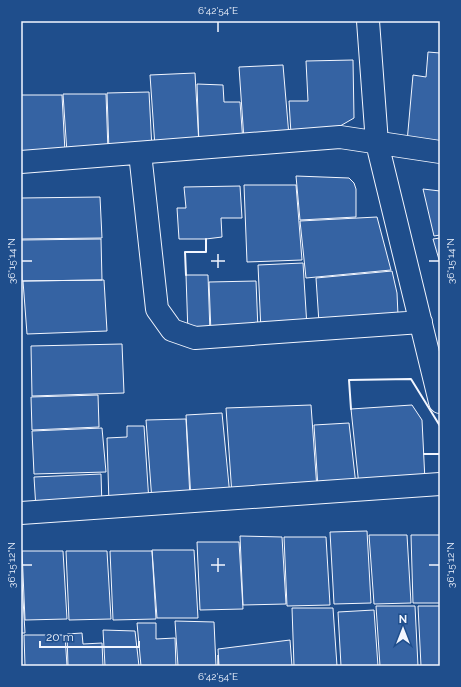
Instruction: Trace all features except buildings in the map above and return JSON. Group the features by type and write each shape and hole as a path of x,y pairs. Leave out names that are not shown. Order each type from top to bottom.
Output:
{"street":[{"path":"368,21 377,144 440,402"},
{"path":"21,162 340,138 440,152"},
{"path":"140,153 157,309 172,330 195,338 421,322"},
{"path":"21,513 440,484"}],"wall":[{"path":"186,275 185,252 206,252 206,239"},
{"path":"351,409 349,380 411,379 440,426 440,434"},
{"path":"424,454 440,454"}]}
